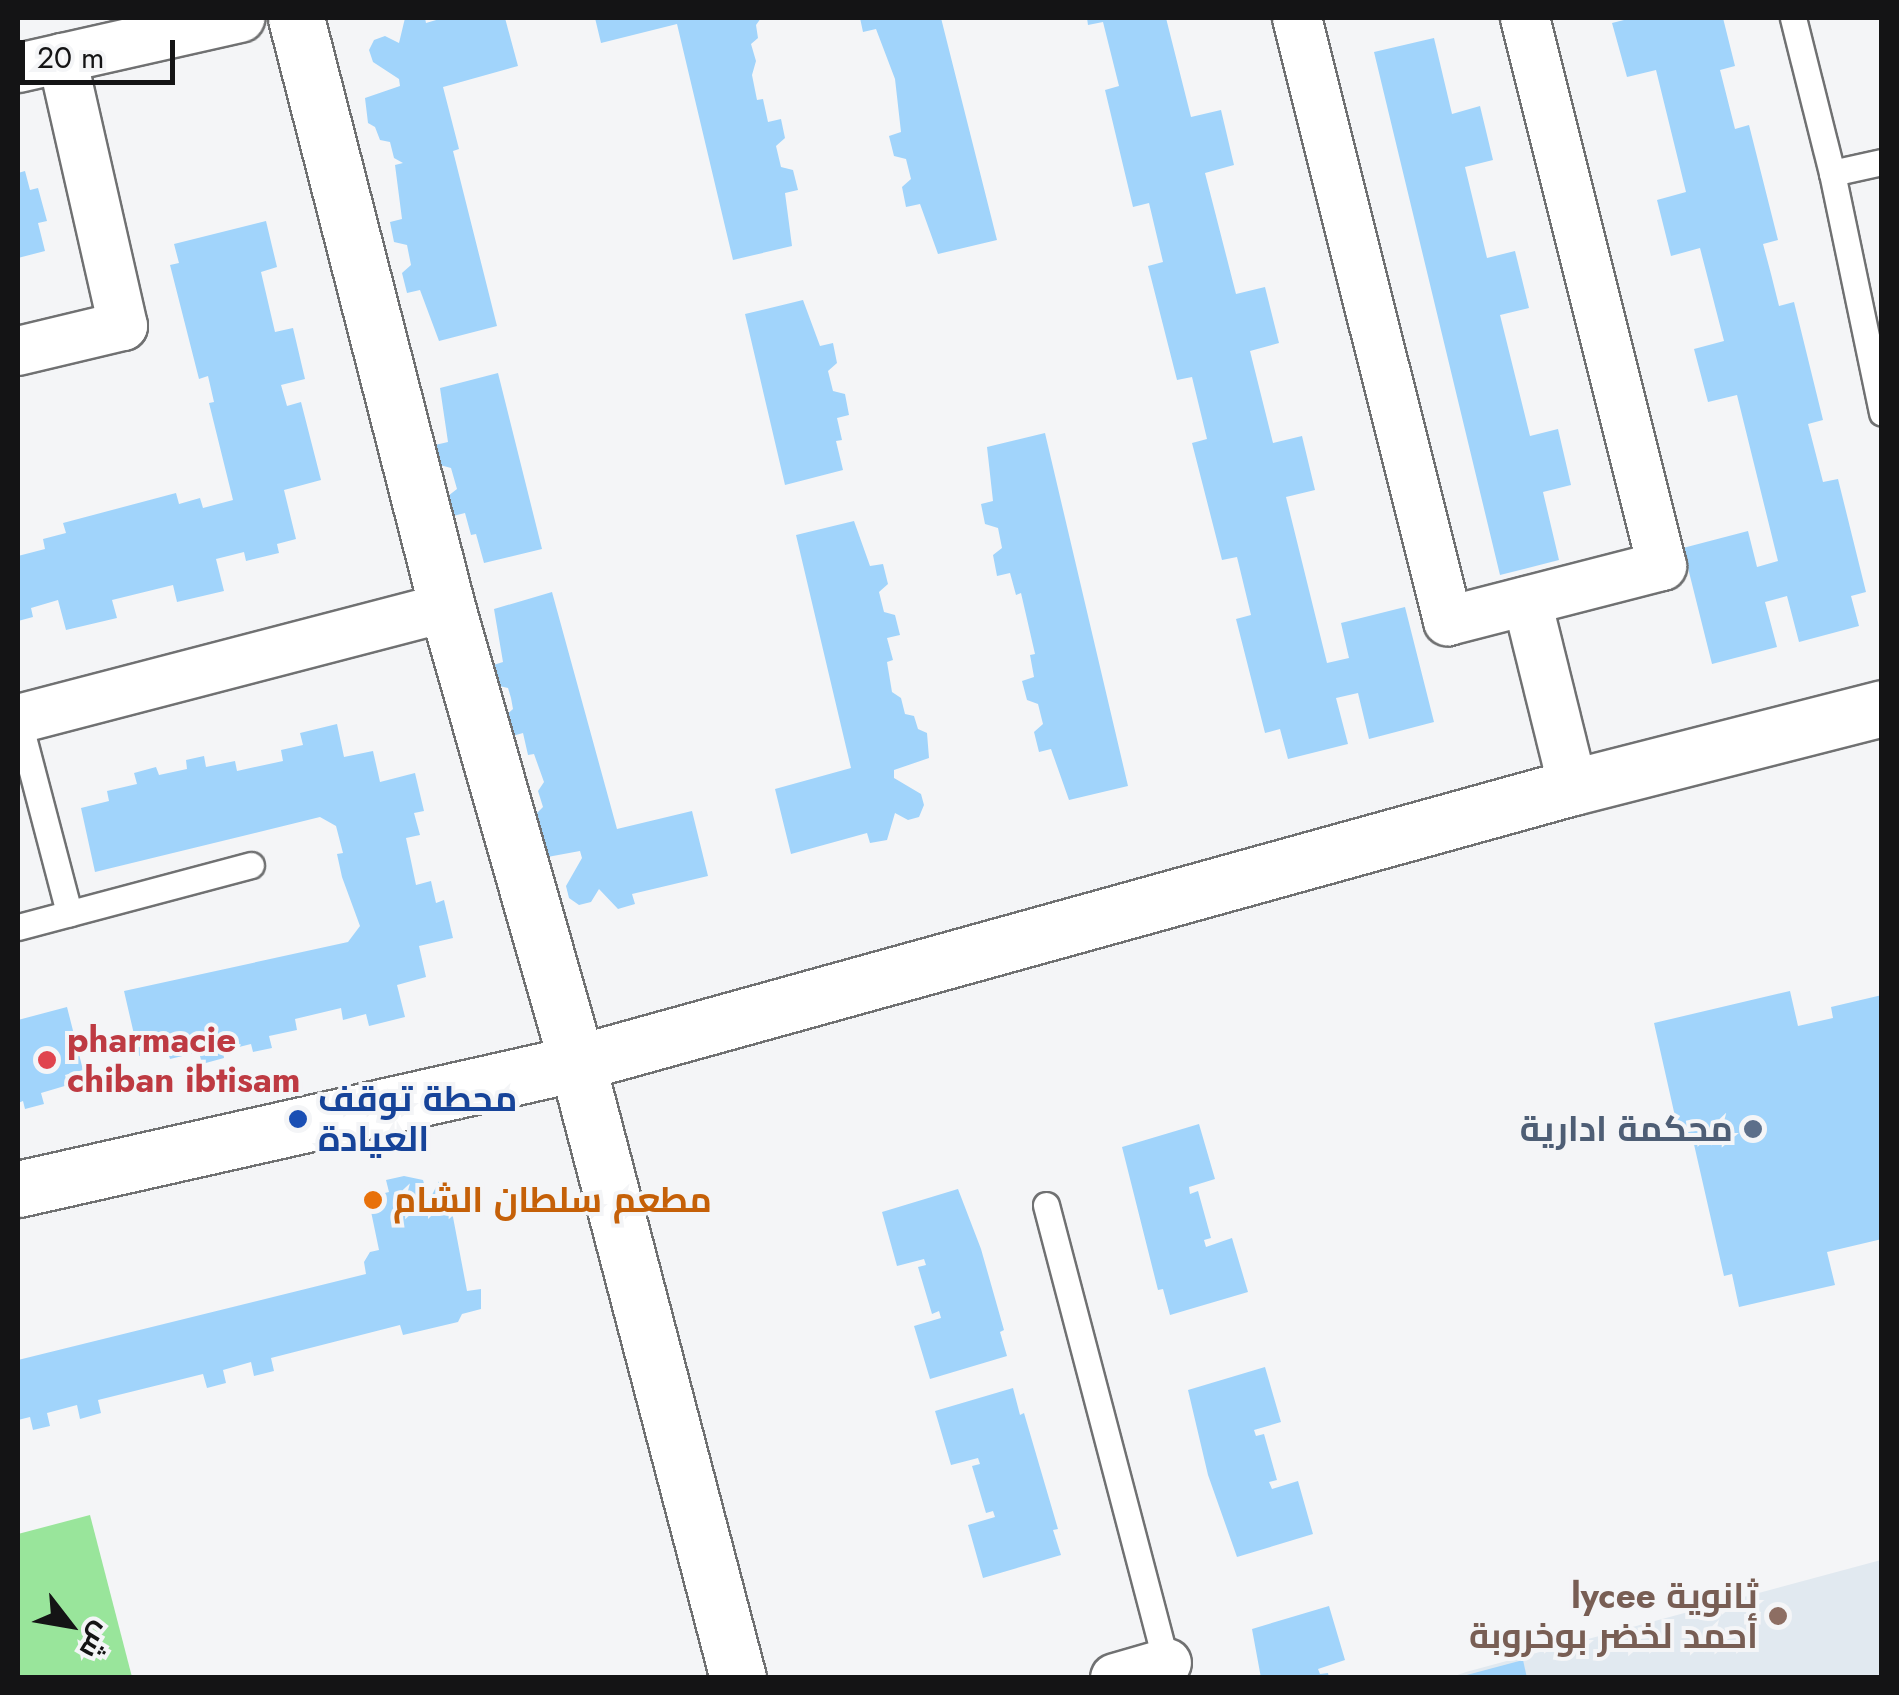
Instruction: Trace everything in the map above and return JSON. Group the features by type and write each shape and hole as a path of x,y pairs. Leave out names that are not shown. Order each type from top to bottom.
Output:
{"street":[{"path":"18,351 123,326 40,63 240,18"},
{"path":"296,18 446,607 577,1063 726,1675"},
{"path":"1297,18 1448,621 1662,566 1525,18"},
{"path":"1527,601 1573,787"},
{"path":"18,718 446,607"},
{"path":"18,1189 577,1063 1573,787 1882,708"},
{"path":"1115,1678 1169,1670"}],"lane":[{"path":"1793,18 1832,173 1882,413"},
{"path":"1832,173 1882,162"},
{"path":"18,718 69,913"},
{"path":"18,926 252,865"},
{"path":"1046,1206 1169,1670"}],"shaded area":[{"name":"lycee ثانوية أحمد لخضر بوخروبة","path":"1881,1560 1881,1677 1449,1678 1466,1672"}],"green space":[{"path":"90,1515 132,1677 18,1677 18,1534"}],"building":[{"path":"405,18 425,18 426,23 443,18 505,18 518,66 443,87 459,149 453,151 497,326 439,341 420,290 407,293 402,273 411,265 407,245 394,242 390,222 402,219 395,165 403,163 394,158 390,142 380,140 375,127 368,123 365,98 400,86 399,79 373,62 369,50 374,40 385,36 399,43"},
{"path":"595,18 761,18 756,25 758,38 751,44 756,61 752,75 757,100 763,99 768,122 781,119 785,138 776,146 781,167 793,170 798,190 785,193 792,246 733,260 677,24 601,43"},
{"path":"860,18 941,18 997,240 938,254 920,204 906,207 902,187 911,179 906,159 894,156 889,136 901,132 895,79 876,29 863,32"},
{"path":"1087,18 1166,18 1191,117 1221,110 1234,165 1205,173 1236,294 1265,287 1279,343 1250,351 1273,443 1302,436 1315,490 1286,497 1327,663 1349,658 1341,623 1405,607 1434,722 1369,739 1358,693 1336,698 1348,744 1288,759 1280,729 1265,733 1236,619 1251,615 1237,557 1222,560 1192,443 1207,439 1192,377 1177,380 1148,266 1163,262 1149,203 1133,207 1105,90 1119,86 1103,22 1088,25"},
{"path":"1632,18 1723,18 1735,66 1720,70 1735,129 1749,125 1778,240 1763,244 1779,306 1794,302 1823,420 1808,424 1823,482 1838,479 1866,592 1851,596 1859,626 1799,642 1787,596 1765,602 1777,647 1712,664 1683,548 1748,531 1757,567 1778,561 1737,395 1708,402 1694,349 1724,341 1700,248 1671,256 1657,200 1686,192 1656,70 1627,77 1612,23"},
{"path":"1434,38 1452,114 1480,106 1493,160 1465,167 1487,258 1515,251 1529,308 1500,315 1530,436 1558,429 1571,485 1543,492 1559,560 1500,575 1374,52"},
{"path":"25,171 30,190 38,188 47,221 38,223 45,251 18,258 18,173"},
{"path":"266,221 277,267 261,272 275,332 293,328 305,379 281,385 287,406 301,402 321,480 284,490 296,539 277,544 279,553 246,561 244,552 216,559 224,591 177,602 173,585 112,600 117,618 66,630 58,600 31,608 33,617 18,621 18,556 45,549 43,539 66,533 63,523 176,493 179,504 200,498 203,508 233,500 209,403 214,402 208,376 199,379 170,265 179,263 174,244"},
{"path":"803,300 820,346 833,343 837,363 828,371 833,391 845,394 849,415 837,418 842,440 836,441 843,470 785,485 745,314"},
{"path":"498,373 542,549 484,563 465,513 453,516 448,496 457,489 451,468 440,465 435,445 448,442 440,388"},
{"path":"1045,433 1128,786 1069,800 1051,749 1039,752 1034,732 1043,724 1038,704 1027,700 1022,681 1034,677 1030,655 1035,654 1021,593 1016,595 1010,573 997,576 993,555 1002,548 998,528 985,524 981,504 993,501 987,447"},
{"path":"854,521 870,566 883,564 888,584 879,592 884,612 895,615 900,635 887,638 893,660 887,662 892,692 901,698 905,714 914,716 918,729 927,733 929,758 894,770 894,778 921,794 924,805 919,817 908,820 895,813 887,840 870,843 867,833 791,854 775,789 851,768 796,535"},
{"path":"552,592 617,829 692,811 708,876 632,894 635,904 618,909 599,889 591,902 579,905 569,898 566,886 582,858 580,851 542,858 536,814 543,807 538,791 544,782 534,754 528,755 523,733 509,737 505,716 513,709 511,698 508,688 495,685 490,666 503,662 494,609"},
{"path":"337,724 344,757 373,751 380,782 415,773 424,811 414,813 420,835 406,838 416,885 431,881 436,903 444,900 453,938 419,946 426,977 397,985 405,1017 369,1026 366,1014 343,1020 341,1008 295,1019 297,1030 269,1036 272,1048 253,1052 251,1044 223,1051 224,1058 202,1064 199,1052 170,1059 167,1049 139,1056 124,991 348,942 360,926 342,877 337,854 343,853 336,826 320,817 95,872 81,808 109,801 107,791 137,784 134,773 156,767 159,775 187,769 186,760 204,756 206,767 235,761 237,771 283,761 281,750 303,745 300,733"},
{"name":"محكمة ادارية","path":"1790,991 1798,1026 1833,1018 1831,1007 1882,995 1882,1239 1827,1252 1835,1285 1739,1307 1732,1274 1724,1276 1693,1140 1681,1143 1654,1023"},
{"path":"67,1007 83,1070 65,1075 68,1085 41,1093 44,1104 25,1109 23,1101 18,1103 18,1020"},
{"path":"1199,1124 1215,1179 1189,1187 1190,1194 1198,1191 1211,1238 1204,1240 1206,1247 1232,1238 1248,1292 1170,1315 1163,1289 1158,1290 1122,1147"},
{"path":"404,1176 423,1180 429,1201 439,1181 454,1188 445,1208 453,1217 467,1291 481,1289 481,1309 462,1314 458,1322 403,1335 400,1325 271,1358 274,1371 254,1376 251,1362 223,1370 226,1383 207,1388 203,1374 98,1400 101,1413 80,1419 77,1405 47,1413 50,1426 33,1430 30,1417 18,1420 18,1360 366,1274 364,1262 370,1252 379,1250 368,1197 389,1192 386,1180"},
{"path":"958,1189 981,1249 1004,1330 1000,1332 1007,1356 930,1379 914,1326 941,1318 939,1311 932,1314 918,1267 926,1265 924,1259 897,1266 882,1212"},
{"path":"1265,1367 1281,1422 1254,1430 1256,1436 1264,1434 1277,1480 1269,1482 1272,1489 1298,1481 1313,1534 1237,1557 1208,1475 1188,1390"},
{"path":"1013,1388 1058,1529 1053,1530 1061,1555 983,1578 968,1525 995,1517 993,1511 986,1513 972,1466 980,1464 978,1458 951,1465 935,1411"},
{"path":"1329,1606 1345,1660 1318,1669 1320,1674 1328,1673 1329,1678 1261,1678 1252,1629"},
{"path":"1523,1660 1527,1678 1463,1678 1463,1676"}],"place":[{"name":"pharmacie chiban ibtisam","path":"47,1060"},
{"name":"محطة توقف العيادة","path":"298,1119"},
{"name":"محكمة ادارية","path":"1753,1129"},
{"name":"مطعم سلطان الشام","path":"373,1200"},
{"name":"lycee ثانوية أحمد لخضر بوخروبة","path":"1778,1616"}]}
